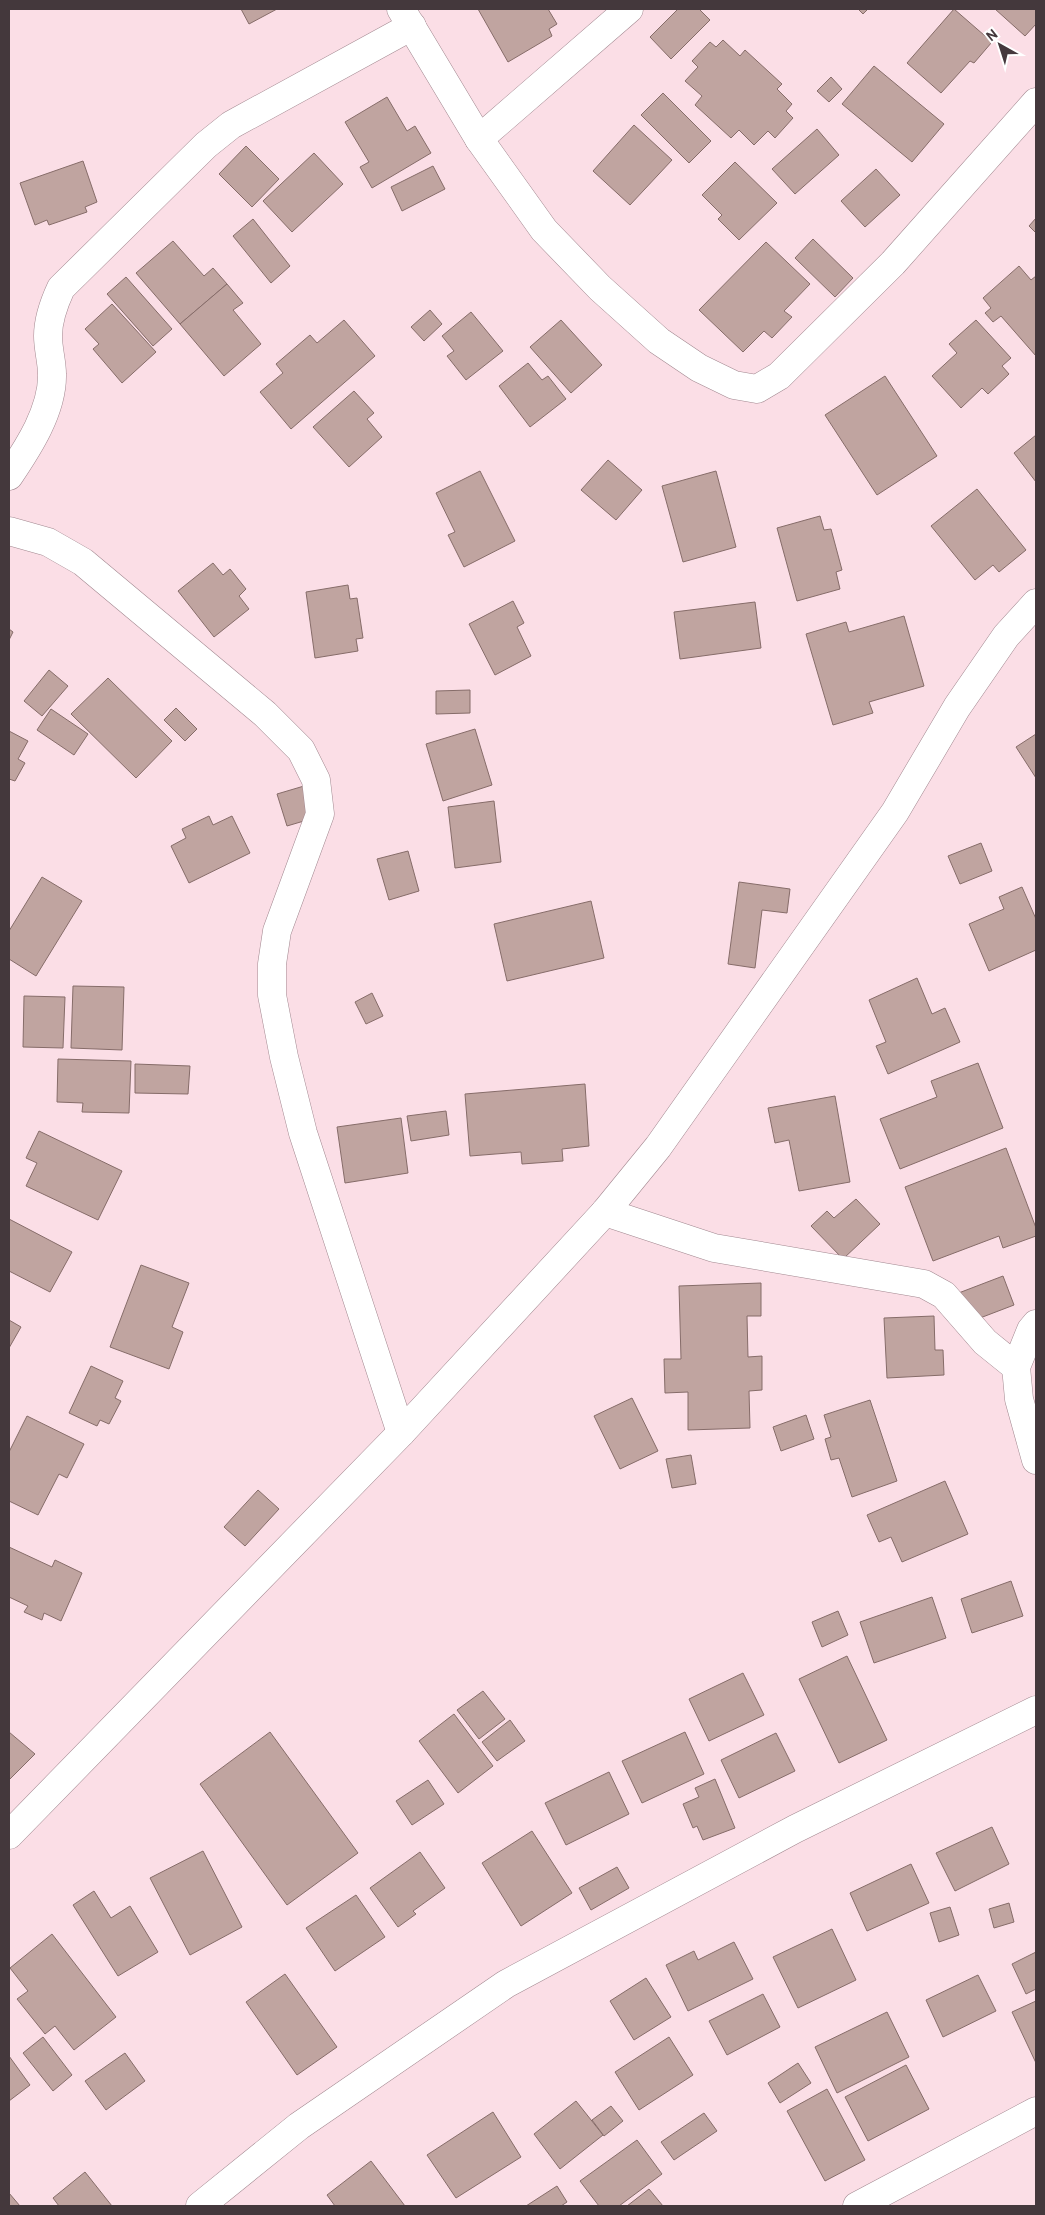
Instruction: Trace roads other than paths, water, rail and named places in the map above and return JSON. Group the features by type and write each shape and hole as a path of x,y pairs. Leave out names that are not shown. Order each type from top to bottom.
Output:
{"street":[{"path":"479,139 629,9"},
{"path":"9,476 27,448 45,412 52,376 48,335 51,310 61,288 206,145 231,125 406,17 479,139 544,230 600,288 659,341 699,368 734,385 757,389 779,376 893,263 1036,102"},
{"path":"9,531 48,542 83,562 265,714 301,750 316,780 320,814 277,931 272,964 272,995 284,1057 303,1133 401,1433"},
{"path":"9,1835 401,1433 605,1212 658,1147 895,812 957,707 1006,636 1036,603"},
{"path":"605,1212 714,1248 924,1284 944,1295 985,1342 1016,1367"},
{"path":"1036,1324 1030,1330 1016,1367 1019,1399 1036,1460"},
{"path":"200,2206 299,2126 506,1984 795,1829 1036,1710"},
{"path":"857,2206 1036,2111"}]}
